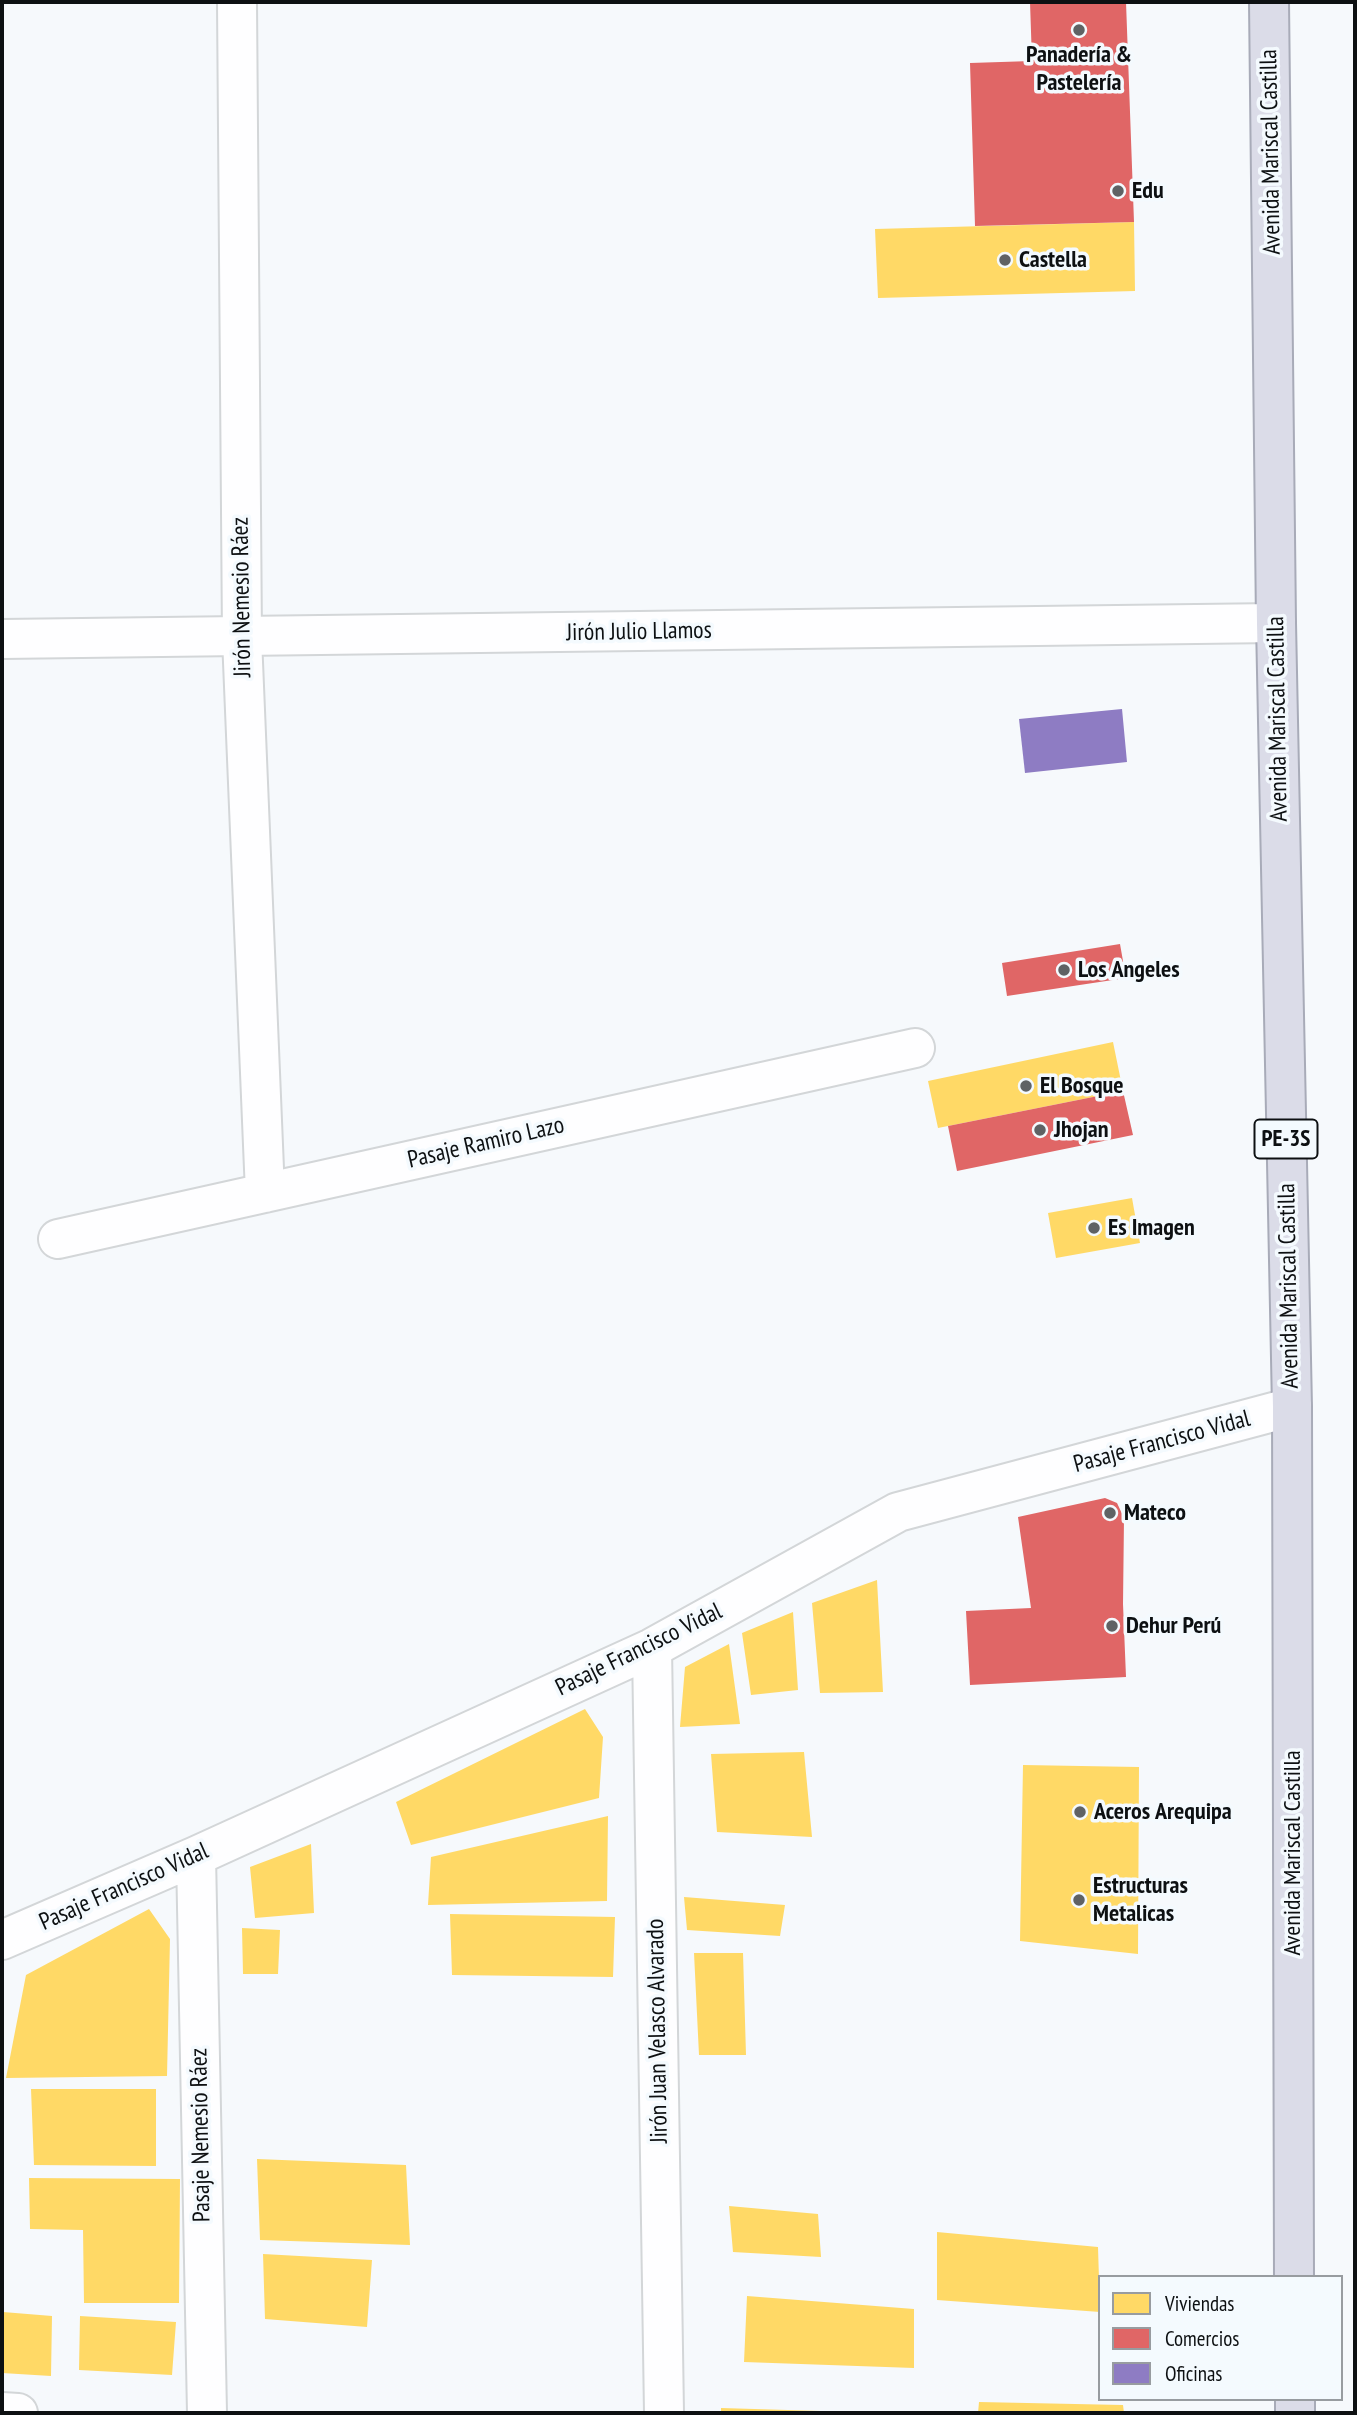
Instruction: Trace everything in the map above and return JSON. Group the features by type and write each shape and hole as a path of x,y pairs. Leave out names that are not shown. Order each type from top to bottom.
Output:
{"highway":[{"name":"Avenida Mariscal Castilla","path":"1269,2 1276,624 1292,1407 1294,2275"}],"street":[{"name":"Jirón Nemesio Ráez","path":"237,2 242,638 265,1193"},
{"name":"Jirón Julio Llamos","path":"2,639 1276,624"},
{"name":"Pasaje Ramiro Lazo","path":"58,1239 915,1048"},
{"name":"Pasaje Francisco Vidal","path":"2,1940 196,1856 652,1648 898,1512 1292,1407"},
{"name":"Jirón Juan Velasco Alvarado","path":"652,1648 664,2413"},
{"name":"Pasaje Nemesio Ráez","path":"196,1856 207,2413"},
{"path":"2,2412 18,2413"}],"building: Viviendas":[{"name":"Castella","path":"1134,222 1135,291 878,298 875,229"},
{"name":"El Bosque","path":"1113,1042 1123,1091 938,1128 928,1081"},
{"name":"Es Imagen","path":"1132,1198 1140,1243 1056,1258 1048,1213"},
{"path":"877,1580 883,1692 820,1693 812,1603"},
{"path":"793,1612 798,1690 751,1695 742,1633"},
{"path":"729,1644 740,1724 680,1727 685,1667"},
{"path":"585,1709 603,1737 599,1798 411,1845 396,1802"},
{"path":"804,1752 812,1837 717,1832 711,1754"},
{"path":"1023,1765 1139,1767 1138,1954 1020,1941"},
{"path":"608,1816 607,1901 428,1905 431,1857"},
{"path":"311,1844 314,1913 255,1918 250,1867"},
{"path":"684,1897 785,1905 780,1936 687,1930"},
{"path":"149,1909 170,1939 167,2076 6,2078 26,1975"},
{"path":"450,1914 615,1917 613,1977 452,1975"},
{"path":"242,1928 280,1930 278,1974 243,1974"},
{"path":"694,1953 743,1953 746,2055 699,2055"},
{"path":"31,2089 156,2089 156,2166 34,2165"},
{"path":"257,2159 406,2165 410,2245 260,2240"},
{"path":"29,2178 180,2179 179,2303 84,2303 83,2230 30,2229"},
{"path":"729,2206 818,2214 821,2257 733,2252"},
{"path":"937,2232 1098,2247 1098,2312 937,2300"},
{"path":"263,2254 372,2260 367,2327 265,2319"},
{"path":"747,2296 914,2309 914,2368 744,2362"},
{"path":"3,2312 52,2316 51,2376 2,2373"},
{"path":"80,2316 176,2322 172,2375 79,2370"},
{"path":"979,2402 1123,2405 1124,2413 978,2413"},
{"path":"721,2408 821,2411 821,2413 721,2413"}],"building: Comercios":[{"path":"1030,2 1126,2 1134,222 975,226 970,63 1032,61"},
{"name":"Los Angeles","path":"1120,944 1126,978 1007,996 1002,963"},
{"name":"Jhojan","path":"1123,1091 1133,1135 957,1171 948,1126"},
{"path":"1105,1498 1117,1503 1124,1518 1126,1677 970,1685 966,1611 1031,1608 1018,1517"}],"building: Oficinas":[{"path":"1122,709 1127,762 1025,773 1019,719"}],"place":[{"name":"Panadería & Pastelería","path":"1079,30"},
{"name":"Edu","path":"1118,191"},
{"name":"Castella","path":"1005,260"},
{"name":"Los Angeles","path":"1064,970"},
{"name":"El Bosque","path":"1026,1086"},
{"name":"Jhojan","path":"1040,1130"},
{"name":"Es Imagen","path":"1094,1228"},
{"name":"Mateco","path":"1110,1513"},
{"name":"Dehur Perú","path":"1112,1626"},
{"name":"Aceros Arequipa","path":"1080,1812"},
{"name":"Estructuras Metalicas","path":"1079,1900"}]}
